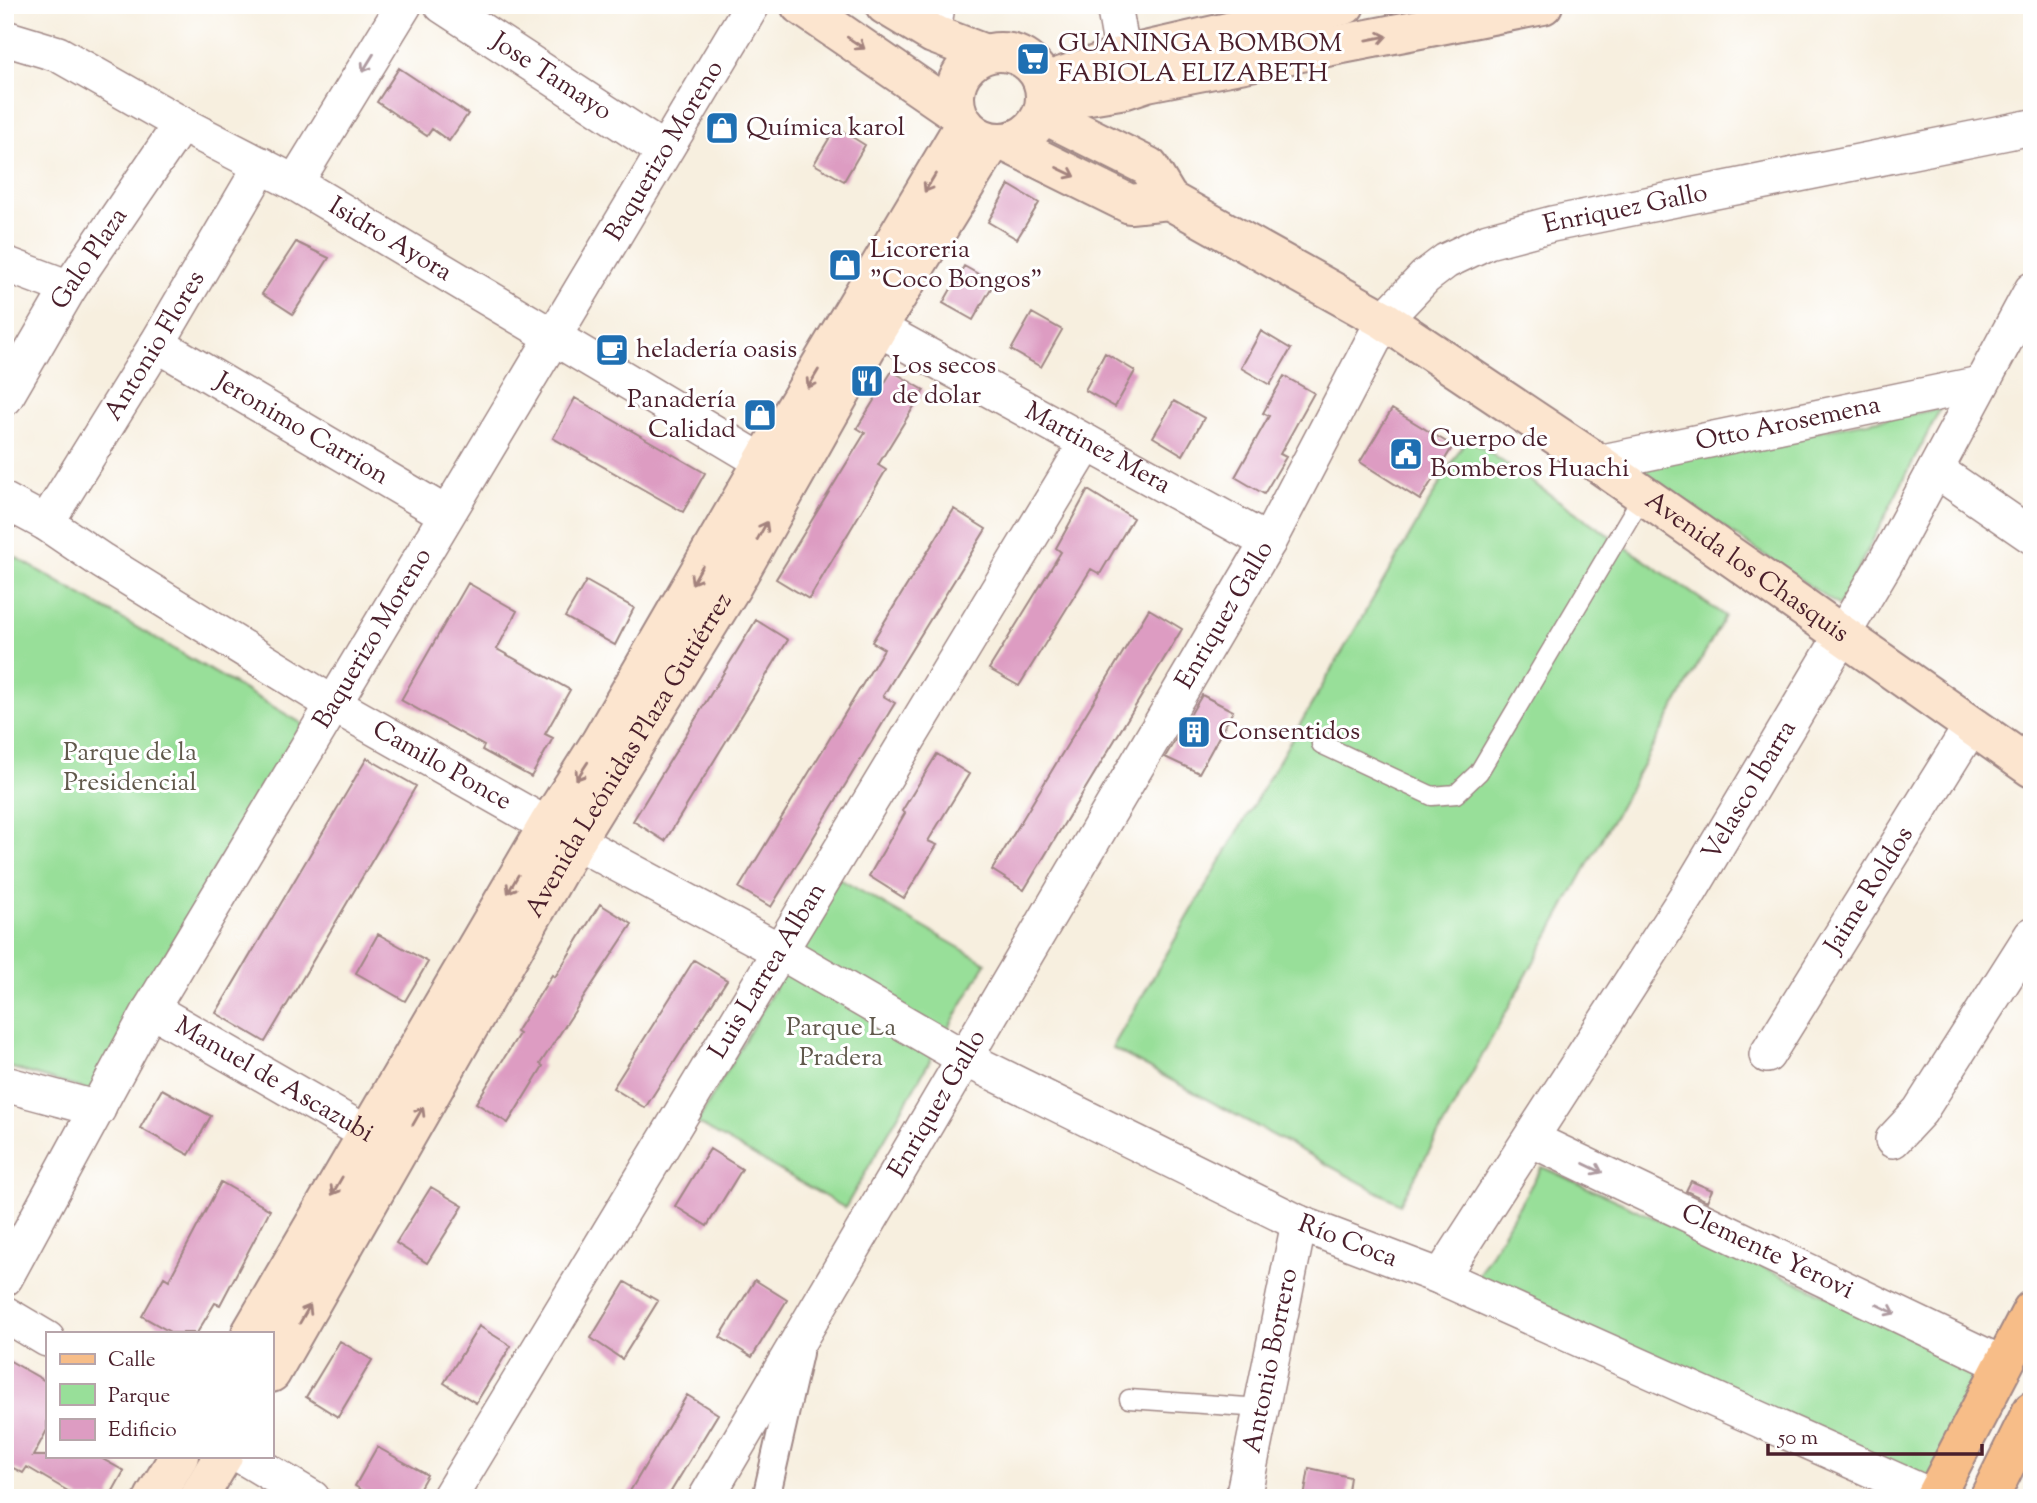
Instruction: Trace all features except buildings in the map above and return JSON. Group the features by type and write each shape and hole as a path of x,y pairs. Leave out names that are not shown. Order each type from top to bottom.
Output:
{"main road":[{"path":"800,5 980,130 1130,204 1169,200"},
{"path":"885,5 935,20 985,54"},
{"path":"1044,99 1345,5"},
{"path":"1124,73 1160,80 1543,5"},
{"path":"1003,51 1021,56 1035,66 1044,99 1027,135 980,130 955,95 959,78 970,63 985,54 1003,51"},
{"path":"1113,148 1110,122 1124,73"},
{"name":"Avenida los Chasquis","path":"1044,99 1113,148 1149,167 1169,200 1384,320 1598,463 2032,768"},
{"name":"Avenida Leónidas Plaza Gutiérrez","path":"273,1369 383,1143 561,833 732,586 865,321 980,130"},
{"name":"Avenida Leónidas Plaza Gutiérrez","path":"561,833 600,743 763,462 865,321"},
{"name":"Avenida Leónidas Plaza Gutiérrez","path":"252,1332 383,1143"},
{"path":"1934,1498 2032,1310"},
{"path":"1989,1498 2032,1411"},
{"path":"154,1498 178,1458"},
{"path":"198,1498 222,1458"}],"street":[{"path":"295,183 404,5"},
{"name":"Jose Tamayo","path":"442,5 663,150"},
{"name":"Baquerizo Moreno","path":"5,1278 151,1009 752,5"},
{"path":"1114,5 1124,73"},
{"name":"Isidro Ayora","path":"5,38 58,54 181,124 295,183 763,462"},
{"name":"Galo Plaza","path":"5,398 69,288 181,124"},
{"name":"Enriquez Gallo","path":"706,1498 1268,542 1384,320 1435,269 1488,242 1552,224 2032,127"},
{"name":"Antonio Flores","path":"46,523 157,345 262,165"},
{"path":"5,264 69,288"},
{"name":"Velasco Ibarra","path":"1441,1277 1688,894 1843,634 1936,470 1980,384 2022,330 2032,290"},
{"name":"Martinez Mera","path":"865,321 1268,542"},
{"name":"Jeronimo Carrion","path":"157,345 446,514"},
{"name":"Otto Arosemena","path":"1598,463 1980,384"},
{"name":"Luis Larrea Alban","path":"449,1498 1087,443"},
{"path":"1936,470 2032,536"},
{"name":"Camilo Ponce","path":"5,501 46,523 333,704 561,833 778,950"},
{"name":"Jaime Roldos","path":"1767,1055 1972,725"},
{"path":"1893,1140 1920,1111 2032,935"},
{"name":"Río Coca","path":"778,950 966,1059 1299,1223 1441,1277 1934,1498"},
{"name":"Manuel de Ascazubi","path":"151,1009 383,1143"},
{"path":"5,1084 98,1109"},
{"name":"Clemente Yerovi","path":"1531,1139 2004,1365"},
{"name":"Antonio Borrero","path":"1243,1498 1299,1223"},
{"path":"5,1314 46,1338"},
{"path":"766,1498 804,1332"},
{"path":"245,1458 312,1498"}],"lane":[{"path":"1321,744 1432,796 1455,794 1479,772 1643,495"},
{"path":"1129,1399 1262,1408"}],"green space":[{"path":"1940,409 1839,606 1631,464"},
{"path":"1467,437 1725,616 1400,1204 1112,1048"},
{"name":"Parque de la Presidencial","path":"5,551 303,724 272,780 264,781 127,1024 94,1092 5,1066"},
{"name":"Parque La Pradera","path":"838,878 986,963 845,1208 697,1123"},
{"path":"1542,1167 1982,1366 1928,1485 1473,1284"}],"place":[{"name":"GUANINGA BOMBOM FABIOLA ELIZABETH","path":"1033,59"},
{"name":"Química karol","path":"722,128"},
{"name":"Licoreria \"Coco Bongos\"","path":"845,265"},
{"name":"heladería oasis","path":"612,350"},
{"name":"Los secos de dolar","path":"867,381"},
{"name":"Panadería Calidad","path":"760,415"},
{"name":"Cuerpo de Bomberos Huachi","path":"1406,454"},
{"name":"Consentidos","path":"1194,732"}]}
